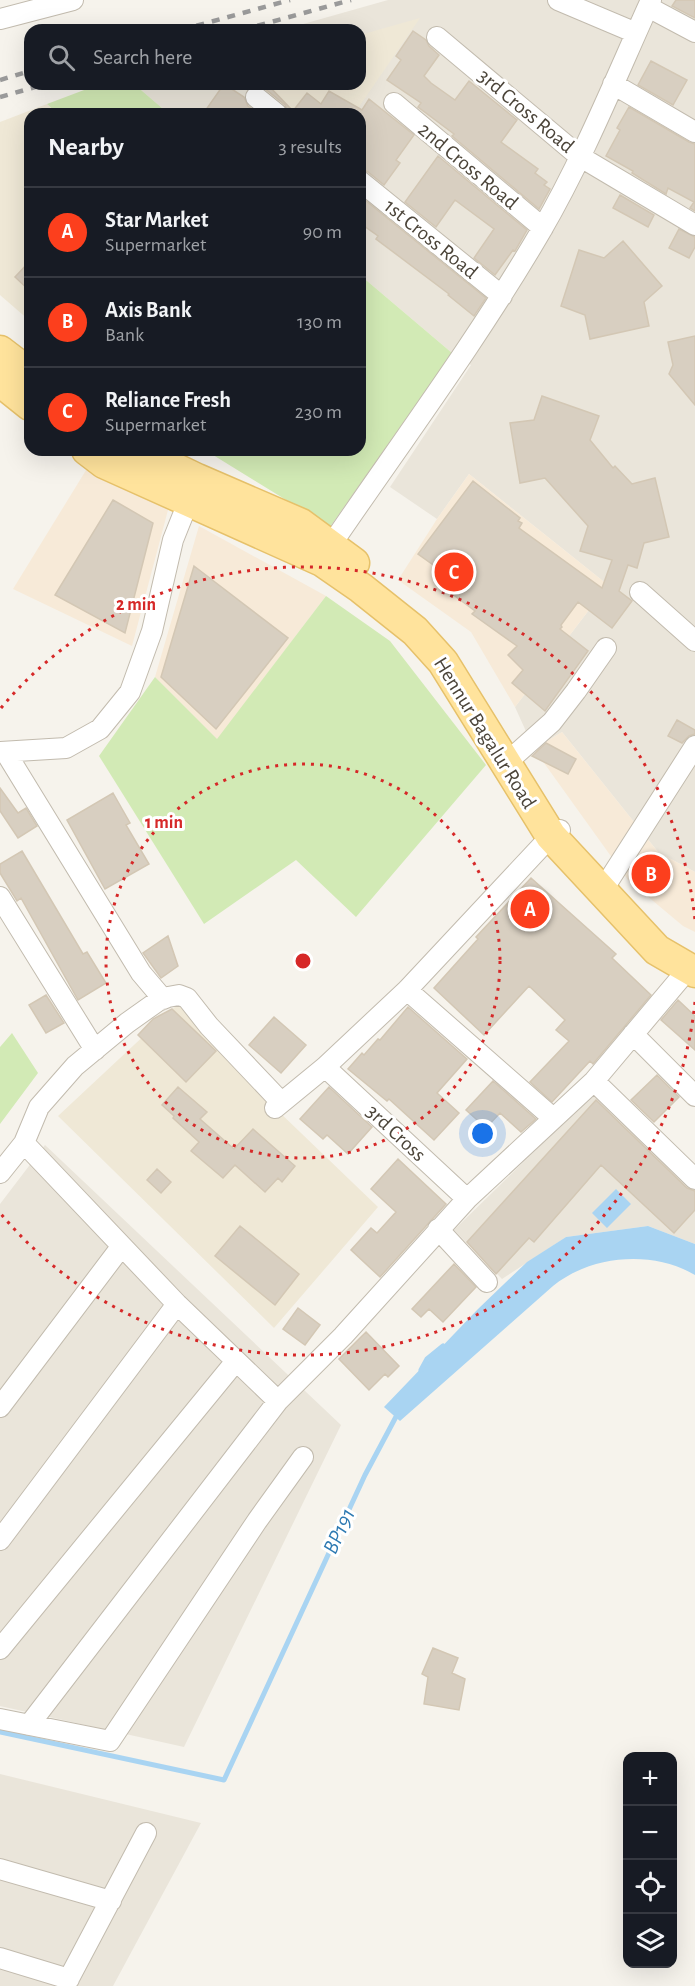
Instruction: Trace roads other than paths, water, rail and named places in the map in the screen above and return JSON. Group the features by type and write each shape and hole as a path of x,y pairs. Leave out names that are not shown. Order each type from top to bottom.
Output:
{"main road":[{"path":"0,351 24,369"},
{"path":"0,381 24,400"},
{"name":"Hennur Bagalur Road","path":"95,456 104,463 189,500 326,553 425,619 454,651 557,832"},
{"name":"Hennur Bagalur Road","path":"149,456 301,524 361,588 416,631 443,662 557,832 605,886 667,938 693,965"}],"street":[{"path":"0,20 73,0"},
{"path":"558,0 636,33"},
{"path":"326,553 502,296 543,228 650,3 695,32"},
{"name":"3rd Cross Road","path":"437,37 579,156 695,225"},
{"path":"613,84 695,132"},
{"path":"256,97 270,108"},
{"name":"2nd Cross Road","path":"394,103 543,228"},
{"name":"1st Cross Road","path":"366,186 502,296"},
{"path":"163,999 141,973 3,753 66,748 100,729 130,692 152,631 173,540 189,500"},
{"path":"640,592 695,641"},
{"path":"515,755 552,722 606,648"},
{"path":"605,886 695,746"},
{"path":"0,1173 24,1143 39,1107 75,1066 135,1017 163,999 179,995 187,998 278,1105 325,1067 407,990 557,832"},
{"path":"0,897 95,1050"},
{"path":"29,1725 278,1401 343,1336 467,1199 594,1081 693,965"},
{"path":"407,990 553,1118"},
{"path":"633,1034 695,1096"},
{"name":"3rd Cross","path":"325,1067 467,1199"},
{"path":"594,1081 695,1179"},
{"path":"24,1143 177,1304 278,1401"},
{"path":"438,1229 488,1282"},
{"path":"0,1407 121,1247"},
{"path":"0,1540 177,1304"},
{"path":"0,1649 236,1361"},
{"path":"0,1719 110,1741 257,1521 303,1457"},
{"path":"0,1958 67,1983 146,1833"},
{"path":"0,1869 111,1901"}],"water":[{"path":"616,1189 631,1204 607,1228 592,1213"},
{"path":"648,1226 695,1244 695,1275 678,1267 642,1259 604,1262 585,1268 553,1286 400,1421 384,1407 478,1309 527,1262 566,1237"}],"waterway":[{"name":"BP191","path":"421,1370 427,1359 443,1346"},
{"name":"BP191","path":"0,1732 224,1780 365,1475 398,1413"}],"railway":[{"path":"203,24 290,0"},
{"path":"264,24 351,0"},
{"path":"0,80 24,73"},
{"path":"0,97 25,90"}],"place":[{"name":"Reliance Fresh","path":"454,572"},
{"name":"Axis Bank","path":"651,874"},
{"name":"Star Market","path":"530,909"}]}
